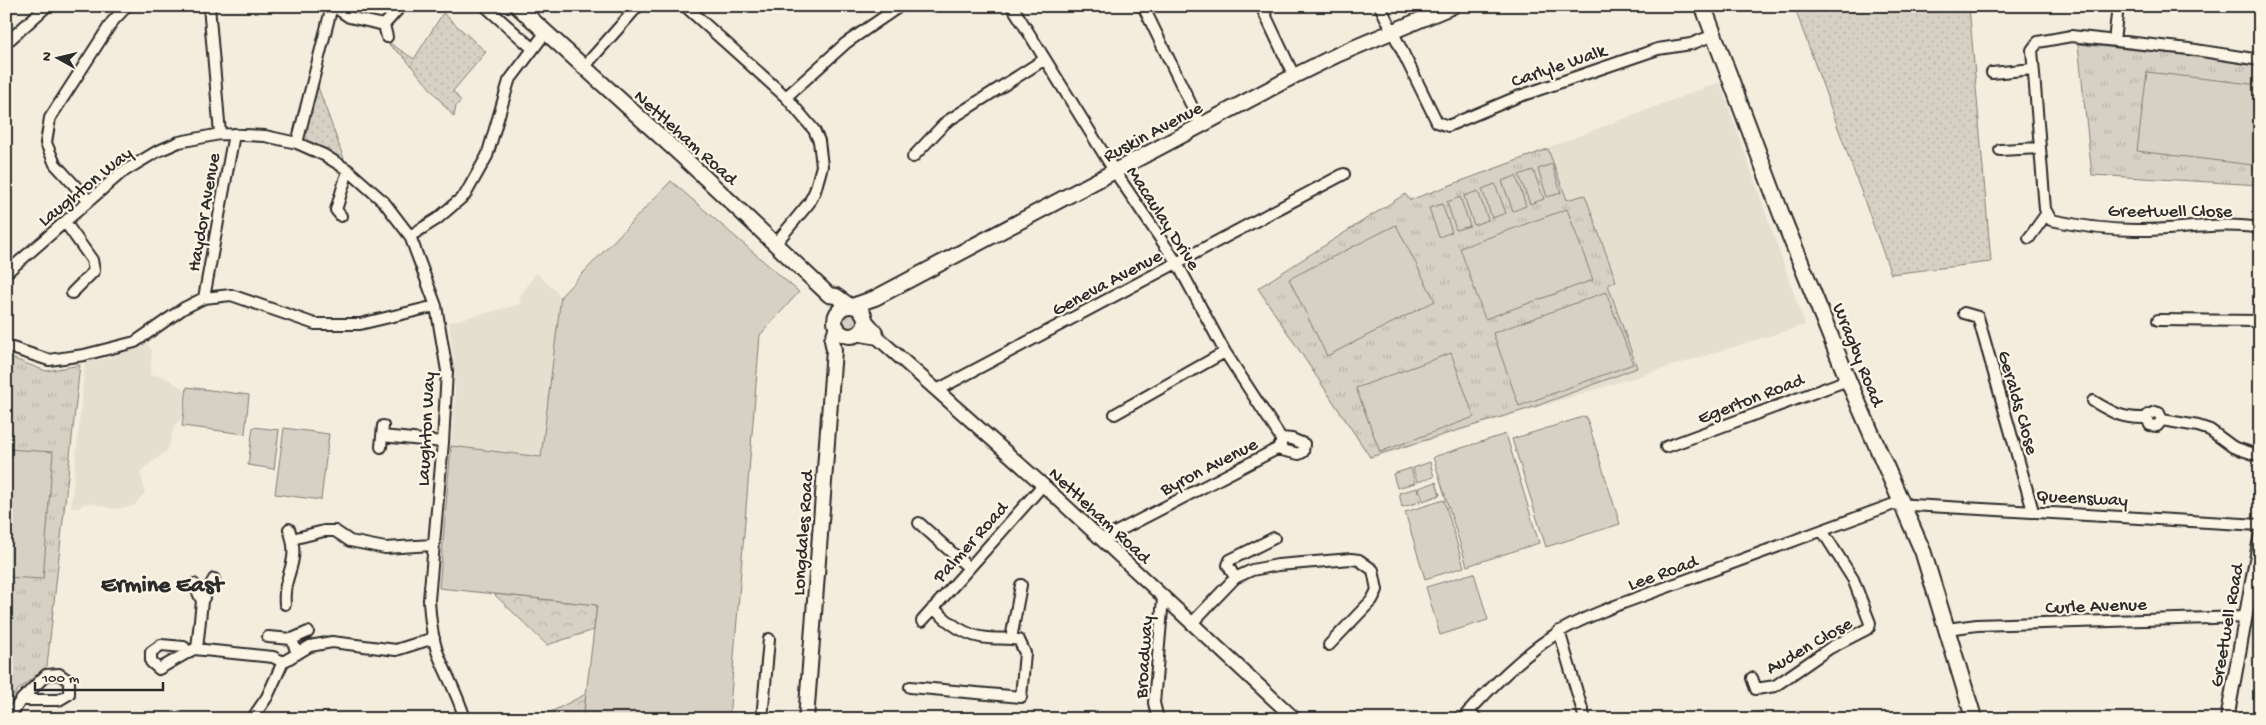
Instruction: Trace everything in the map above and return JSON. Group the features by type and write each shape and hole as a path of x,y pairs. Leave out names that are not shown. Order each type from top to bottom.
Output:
{"main road":[{"name":"Nettleham Road","path":"517,6 776,243 829,295 836,296 851,306"},
{"name":"Ruskin Avenue","path":"851,306 875,298 1294,76 1339,54 1453,6"},
{"name":"Wragby Road","path":"1703,6 1782,216 1848,380 1923,552 1974,719"},
{"name":"Nettleham Road","path":"829,295 829,303 836,322"},
{"path":"834,350 863,328 865,318 875,298"},
{"path":"854,335 843,334 836,322 841,310 851,306 860,310 865,318"},
{"name":"Longdales Road","path":"806,719 834,350 832,340 836,322"}],"street":[{"path":"6,43 47,6"},
{"path":"88,200 55,164 46,143 50,118 112,22 127,6"},
{"path":"209,6 220,134"},
{"path":"297,143 333,6 349,18 384,25"},
{"path":"384,25 401,6"},
{"path":"485,6 532,48"},
{"path":"584,67 638,6"},
{"path":"685,6 786,97 814,130 819,141 822,166 820,177 809,203 776,243"},
{"path":"786,97 846,43 900,6"},
{"name":"Macaulay Drive","path":"1012,6 1115,172 1177,263 1226,352 1281,438"},
{"path":"1143,6 1201,125"},
{"path":"1260,6 1294,76"},
{"name":"Carlyle Walk","path":"1380,6 1437,122 1448,126 1517,97 1658,48 1691,44 1714,35"},
{"path":"2114,41 2118,6"},
{"path":"384,25 387,37"},
{"path":"410,236 437,219 465,195 487,156 510,81 532,48 546,32"},
{"path":"2029,238 2049,216 2045,209 2033,69 2032,50 2038,42 2071,36 2189,49 2260,60"},
{"path":"913,157 946,122 1045,59"},
{"path":"1992,73 2033,69"},
{"name":"Laughton Way","path":"6,273 121,173 156,152 179,142 220,134 265,136 297,143 324,155 348,170 384,202 410,236 436,306 447,371 443,442 428,600 438,654 458,694 465,719"},
{"name":"Haydor Avenue","path":"204,298 234,134"},
{"path":"2000,150 2040,148"},
{"path":"335,212 348,170"},
{"name":"Geneva Avenue","path":"937,390 1344,174"},
{"name":"Greetwell Close","path":"2049,216 2075,225 2137,230 2223,225 2260,228"},
{"path":"65,222 92,260 94,271 72,293"},
{"path":"6,346 49,360 84,355 135,342 184,308 204,298 231,296 315,324 360,324 436,306"},
{"name":"Geralds Close","path":"1964,313 1978,317 2033,511"},
{"name":"Nettleham Road","path":"865,318 876,332 878,338 1043,485 1295,719"},
{"path":"2158,320 2260,321"},
{"path":"854,335 878,338"},
{"path":"1114,414 1226,352"},
{"name":"Egerton Road","path":"1666,447 1848,380"},
{"path":"2093,401 2122,416 2147,418 2150,425 2154,426 2157,426 2162,420 2198,426 2210,430 2233,447 2260,456"},
{"path":"381,447 383,431 443,442"},
{"path":"1277,449 1281,444 1281,438"},
{"name":"Byron Avenue","path":"1101,540 1277,449 1293,454 1303,452 1304,444 1300,441 1281,438"},
{"name":"Palmer Road","path":"922,621 1043,485"},
{"name":"Lee Road","path":"1465,715 1512,668 1560,631 1615,606 1823,532 1894,504 1901,504"},
{"name":"Queensway","path":"1901,504 2260,524"},
{"path":"919,523 969,568"},
{"path":"285,604 284,593 294,563 291,534 335,531 350,541 384,548 432,546"},
{"name":"Auden Close","path":"1752,678 1756,689 1775,686 1830,648 1869,628 1870,623 1853,579 1823,532"},
{"path":"1235,578 1228,565 1230,560 1274,538"},
{"name":"Greetwell Road","path":"2227,719 2260,538"},
{"path":"1191,624 1235,578 1252,570 1278,564 1351,559 1367,564 1373,570 1377,590 1372,600 1332,638"},
{"path":"214,579 202,601 192,651 273,657 283,662"},
{"path":"194,584 202,601"},
{"path":"1012,639 1021,585"},
{"name":"Broadway","path":"1158,719 1154,703 1164,598"},
{"path":"910,687 1021,697 1025,653 1019,640 985,638 967,633 946,621 933,608"},
{"name":"Curle Avenue","path":"1947,629 1977,625 2246,617"},
{"path":"1560,631 1585,719"},
{"path":"268,637 292,639 308,632"},
{"path":"252,719 267,697 283,662 310,646 332,642 396,650 434,638"},
{"path":"292,639 297,654"},
{"path":"762,719 769,639"},
{"path":"8,719 21,700"},
{"path":"1465,715 1477,719"}],"shaded area":[{"path":"1720,82 1805,325 1370,459 1257,289 1405,194 1410,200"},
{"path":"536,273 561,296 542,457 451,446 455,399 454,363 449,322 521,304 519,298"},
{"path":"146,342 152,351 150,375 163,376 185,390 182,418 174,426 168,450 140,471 145,492 134,506 114,509 90,503 83,504 79,508 71,508 85,363 111,357"}],"green space":[{"path":"1794,6 1969,6 1991,262 1891,274"},
{"path":"443,13 486,52 453,91 461,101 456,106 454,117 403,56 389,45 391,44 414,59"},
{"path":"2078,44 2260,63 2260,185 2092,175"},
{"path":"2147,72 2260,85 2260,112 2253,165 2137,151"},
{"path":"314,76 348,170 297,143"},
{"path":"1548,149 1567,200 1585,195 1616,281 1608,285 1637,368 1534,407 1370,457 1258,288 1405,194 1410,200"},
{"path":"1552,164 1561,193 1547,197 1538,169"},
{"path":"1533,170 1544,199 1530,204 1519,175"},
{"path":"1516,176 1526,206 1513,211 1502,181"},
{"path":"671,181 799,292 760,335 729,719 583,719 597,605 439,588 451,446 541,457 561,296"},
{"path":"1495,184 1506,213 1492,218 1482,189"},
{"path":"1478,191 1488,220 1474,225 1464,196"},
{"path":"1460,197 1470,226 1456,230 1447,202"},
{"path":"1442,204 1452,232 1439,237 1429,208"},
{"path":"1567,209 1593,280 1485,319 1460,248"},
{"path":"1396,225 1435,301 1327,356 1289,279"},
{"path":"1606,292 1633,364 1519,406 1493,333"},
{"path":"850,311 857,314 860,321 857,328 850,331 843,328 840,321 843,314"},
{"path":"1451,353 1474,417 1380,452 1356,388"},
{"path":"6,356 46,371 80,365 47,666 17,691 6,707"},
{"path":"187,387 249,395 245,434 182,426"},
{"path":"1586,416 1620,524 1546,547 1512,439"},
{"path":"253,427 279,430 274,469 248,465"},
{"path":"284,428 329,434 321,500 275,494"},
{"path":"1506,434 1539,543 1467,566 1433,457"},
{"path":"6,449 53,452 43,579 6,577"},
{"path":"1430,462 1434,477 1417,482 1413,468"},
{"path":"1411,468 1415,483 1397,488 1393,474"},
{"path":"1436,482 1440,495 1423,501 1419,488"},
{"path":"1417,488 1420,502 1402,507 1399,493"},
{"path":"1444,500 1464,567 1425,579 1405,512"},
{"path":"1474,573 1488,620 1440,635 1426,587"},
{"path":"494,594 597,605 594,630 547,645"},
{"path":"586,694 583,719 544,719 543,716"},
{"path":"1765,711 1766,719 1711,719"}],"district":[{"name":"Ermine East","path":"162,583"}]}
